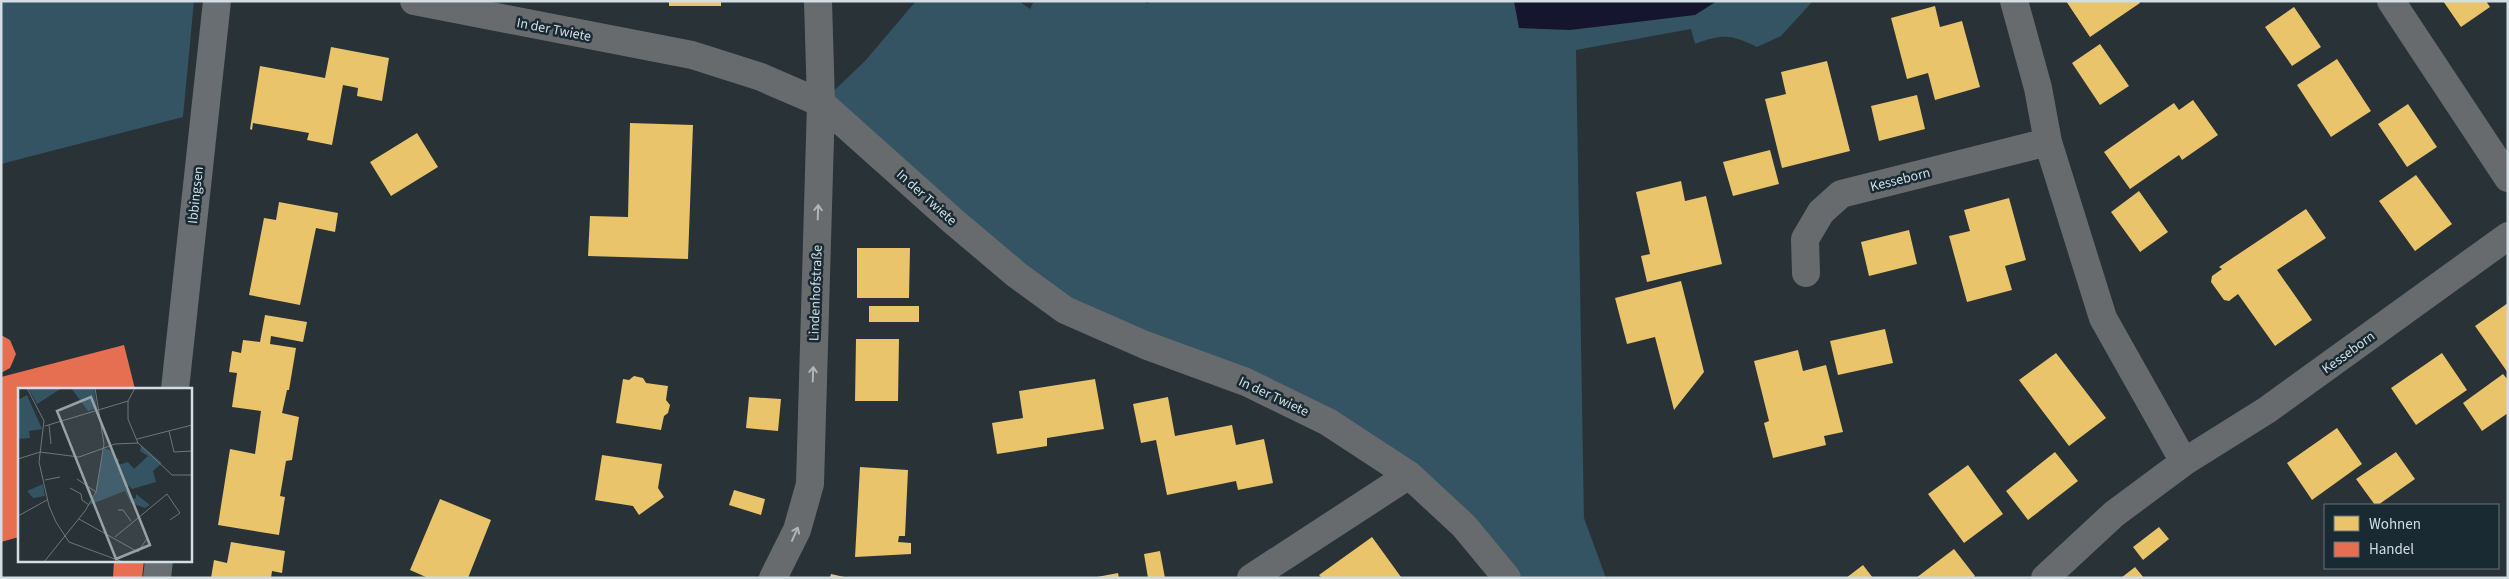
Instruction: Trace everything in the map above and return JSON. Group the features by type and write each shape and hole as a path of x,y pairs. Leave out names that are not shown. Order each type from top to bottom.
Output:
{"street":[{"name":"Ibbingsen","path":"175,388 217,1"},
{"name":"In der Twiete","path":"414,1 692,55 761,77 821,103 967,233 1017,275 1065,310 1144,345 1246,382 1328,422 1410,475 1464,526 1507,578"},
{"name":"Lindenhofstraße","path":"773,578 797,530 810,484 821,103 818,1"},
{"path":"2014,1 2038,88 2048,142 2103,318 2184,462"},
{"path":"2391,1 2508,178"},
{"name":"Kesseborn","path":"1806,273 1805,239 1821,212 1840,194 2048,142"},
{"name":"Kesseborn","path":"2045,578 2114,514 2184,462 2267,410 2508,236"},
{"path":"1250,578 1410,475"},
{"path":"157,578 159,562"}],"shaded area":[{"path":"1,1 194,1 183,117 1,164"},
{"path":"916,1 1019,1 1030,9 1034,1 1143,1 1148,4 1149,1 1514,1 1520,28 1716,1 1813,1 1781,36 1757,47 1726,37 1713,38 1695,44 1691,29 1576,50 1584,518 1606,578 1503,578 1409,475 1065,310 821,103 865,61"},
{"path":"1514,1 1717,1 1695,15 1570,30 1519,28"}],"building: Wohnen":[{"path":"669,1 721,1 721,6 669,6"},
{"path":"2066,1 2139,1 2140,3 2090,37"},
{"path":"2443,1 2486,1 2490,7 2461,27"},
{"path":"1935,6 1940,27 1962,21 1980,87 1935,100 1928,73 1907,79 1891,18"},
{"path":"2294,7 2321,47 2292,66 2265,27"},
{"path":"2100,44 2129,86 2100,105 2072,63"},
{"path":"331,47 389,58 382,101 357,96 358,88 343,85 332,145 307,140 309,133 253,123 252,130 250,129 260,66 325,78"},
{"path":"2337,59 2371,111 2331,137 2297,85"},
{"path":"1827,61 1850,151 1782,168 1765,99 1786,94 1781,72"},
{"path":"1917,95 1925,129 1879,141 1871,106"},
{"path":"2193,100 2218,135 2182,160 2179,155 2130,189 2104,152 2174,103 2179,110"},
{"path":"2408,104 2437,147 2407,167 2378,124"},
{"path":"630,123 693,125 688,259 588,256 590,216 628,217"},
{"path":"417,133 438,167 391,196 370,162"},
{"path":"1770,150 1779,184 1733,196 1723,162"},
{"path":"2416,175 2452,224 2415,251 2379,201"},
{"path":"1681,181 1685,201 1706,196 1722,264 1647,282 1641,256 1650,254 1636,192"},
{"path":"2139,191 2168,232 2140,252 2111,212"},
{"path":"2009,198 2026,260 2005,266 2012,290 1967,302 1949,236 1970,231 1964,210"},
{"path":"279,202 338,213 335,232 316,228 300,305 249,295 264,218 276,220"},
{"path":"2306,209 2326,238 2277,270 2312,320 2275,346 2238,294 2229,301 2224,300 2211,282 2212,276 2222,269 2219,267"},
{"path":"1909,230 1917,264 1869,276 1861,242"},
{"path":"857,248 910,248 909,298 857,298"},
{"path":"1681,281 1704,372 1674,410 1655,337 1627,344 1615,298"},
{"path":"2508,303 2508,373 2475,326"},
{"path":"869,306 919,306 919,322 869,322"},
{"path":"265,315 307,322 303,342 271,336 270,344 296,348 289,390 287,390 282,413 299,417 292,460 286,461 280,496 285,497 279,535 218,525 230,449 255,454 261,411 232,407 237,373 229,372 232,351 241,353 243,340 260,342"},
{"path":"1885,329 1893,363 1838,375 1830,341"},
{"path":"856,339 899,339 898,401 855,401"},
{"path":"1798,350 1803,371 1826,365 1843,432 1824,436 1826,445 1773,458 1764,423 1769,421 1754,361"},
{"path":"2056,353 2106,418 2069,446 2019,380"},
{"path":"2442,353 2467,390 2416,425 2391,388"},
{"path":"2503,374 2508,380 2508,413 2482,431 2463,403"},
{"path":"634,376 643,378 646,383 668,386 666,400 670,405 668,413 664,416 661,430 616,423 623,379 629,380"},
{"path":"1095,379 1104,429 1047,438 1047,446 997,454 992,423 1023,418 1019,391"},
{"path":"749,397 781,399 778,431 746,428"},
{"path":"1168,397 1175,436 1232,425 1236,445 1264,439 1273,483 1238,490 1236,481 1167,495 1156,440 1141,443 1133,404"},
{"path":"2337,428 2362,464 2312,500 2287,463"},
{"path":"2055,452 2078,481 2028,520 2006,491"},
{"path":"2396,452 2415,479 2379,504 2374,504 2356,479"},
{"path":"602,455 662,464 658,488 664,497 639,515 633,506 595,500"},
{"path":"1968,465 2003,514 1964,543 1928,494"},
{"path":"860,467 908,470 905,536 899,536 898,542 911,543 911,554 855,557"},
{"path":"734,490 765,499 761,515 729,505"},
{"path":"440,499 491,520 468,578 428,578 410,570"},
{"path":"2159,527 2169,539 2143,560 2133,547"},
{"path":"1372,537 1401,577 1322,578 1319,575"},
{"path":"231,542 285,551 282,573 272,571 271,578 211,578 214,560 227,563"},
{"path":"1954,549 1975,576 1973,578 1916,578"},
{"path":"1160,551 1165,578 1148,578 1144,554"},
{"path":"1863,565 1873,578 1846,578"},
{"path":"2135,567 2144,578 2121,578"},
{"path":"1118,573 1119,578 1097,578 1097,577"},
{"path":"831,574 844,577 844,578 830,578"}],"building: Handel":[{"path":"1,335 10,340 16,354 10,368 1,373"},
{"path":"124,345 135,388 18,388 18,537 1,542 1,377"},
{"path":"114,562 144,562 142,578 113,578"}]}
